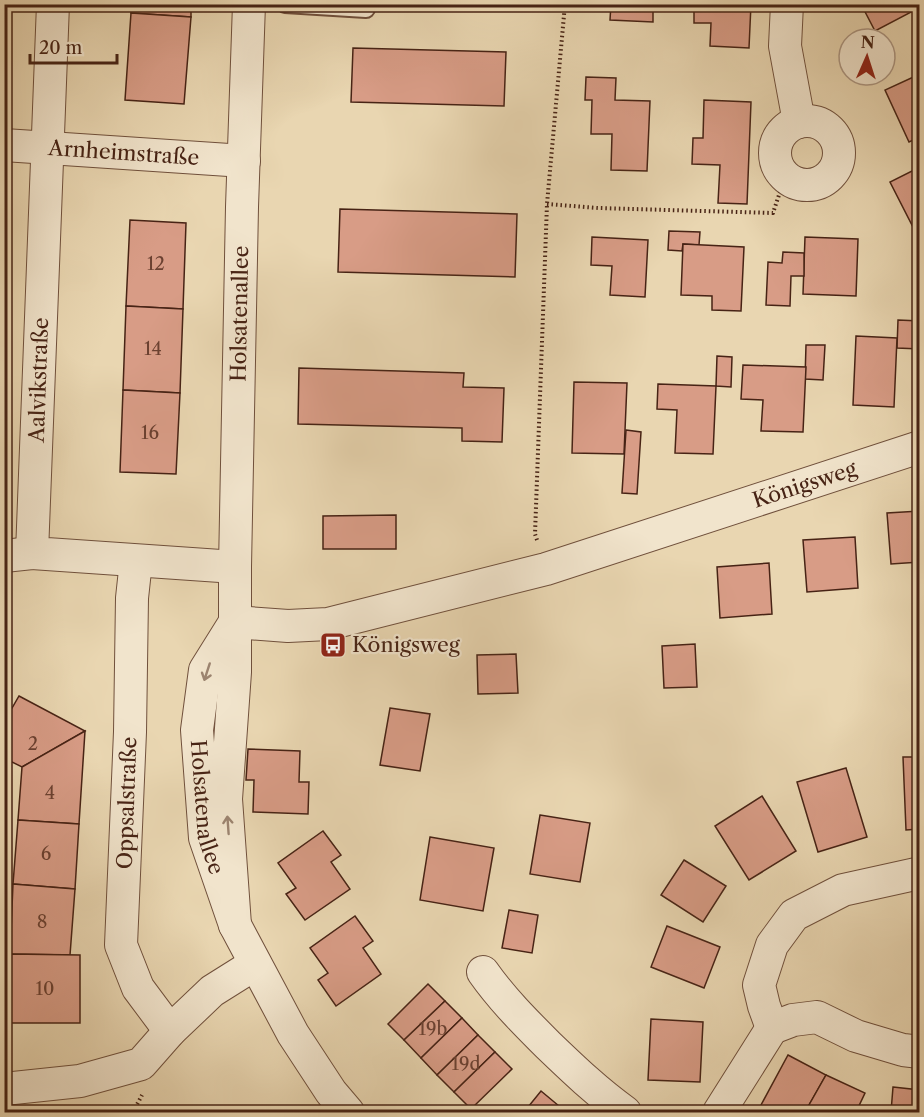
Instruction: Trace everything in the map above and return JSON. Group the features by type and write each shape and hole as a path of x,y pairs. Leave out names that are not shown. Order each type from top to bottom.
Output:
{"street":[{"name":"Aalvikstraße","path":"53,4 47,148 18,554 235,567"},
{"path":"787,4 785,46 799,122"},
{"name":"Holsatenallee","path":"249,5 235,567 235,672 226,799 235,925 292,1035 348,1113"},
{"path":"810,121 830,131 839,150 838,161 826,179 816,184 805,185 794,183 785,177 776,160 775,151 782,133 799,122 810,121"},
{"name":"Arnheimstraße","path":"4,145 244,161"},
{"name":"Königsweg","path":"235,622 288,626 328,624 546,569 920,447"},
{"name":"Oppsalstraße","path":"136,561 132,598 130,732 121,945 138,988 170,1031"},
{"path":"772,1028 759,985 772,945 795,915 843,890 920,873"},
{"path":"4,1089 80,1081 141,1064 170,1031 212,991 255,964"},
{"path":"483,972 499,995 549,1045 596,1091 625,1113"},
{"path":"719,1113 772,1028 793,1020 817,1017 856,1036 903,1050 920,1052"}],"lane":[{"path":"249,5 269,4"},
{"path":"285,4 366,9"}],"path":[{"path":"546,569 535,534 547,204 564,4"},
{"path":"547,204 597,208 773,213 785,177"}],"building":[{"path":"132,4 191,4 191,17 131,13"},
{"path":"611,4 653,4 653,22 610,20"},
{"path":"694,4 751,4 749,48 710,46 711,23 694,23"},
{"path":"861,4 915,4 917,9 883,27 873,27"},
{"path":"131,13 191,17 184,104 125,100"},
{"path":"353,48 506,52 504,106 351,102"},
{"path":"920,74 920,137 909,142 885,90 897,87 897,85"},
{"path":"586,77 616,78 615,100 650,101 647,171 611,170 612,134 591,134 592,100 585,100"},
{"path":"704,100 751,102 747,204 718,203 720,165 692,164 693,138 703,138"},
{"path":"920,167 920,229 915,231 890,182"},
{"path":"4,180 8,180 6,236 4,236"},
{"path":"340,209 517,214 515,277 338,272"},
{"path":"130,220 186,223 183,309 126,306"},
{"path":"669,231 700,232 699,245 683,244 682,251 668,250"},
{"path":"592,237 648,240 645,297 610,295 612,266 591,265"},
{"path":"805,237 858,239 856,296 803,294"},
{"path":"683,244 744,247 741,311 712,310 712,296 681,295"},
{"path":"783,252 804,253 804,276 791,276 790,306 766,305 768,262 782,263"},
{"path":"126,306 183,309 180,393 123,390"},
{"path":"898,320 920,321 920,349 897,348"},
{"path":"856,336 897,338 894,407 853,405"},
{"path":"806,345 825,345 823,380 805,379"},
{"path":"717,356 732,357 731,387 716,386"},
{"path":"743,365 806,367 803,432 761,431 763,400 741,399"},
{"path":"299,368 464,373 463,387 504,388 502,442 462,441 462,428 298,424"},
{"path":"574,382 627,383 624,454 572,453"},
{"path":"658,384 716,386 713,454 675,453 677,410 657,409"},
{"path":"123,390 180,393 176,474 120,472"},
{"path":"626,430 641,432 637,494 622,493"},
{"path":"920,511 920,562 891,564 887,513"},
{"path":"396,515 396,549 323,549 323,516"},
{"path":"855,537 858,588 807,592 803,540"},
{"path":"769,563 772,614 720,618 717,567"},
{"path":"695,644 697,687 664,688 662,646"},
{"path":"516,654 518,693 478,694 477,655"},
{"path":"916,683 920,683 920,718 916,718"},
{"path":"19,696 85,731 22,767 4,758 4,722"},
{"path":"390,708 430,714 420,771 380,765"},
{"path":"85,731 79,824 18,820 22,767"},
{"path":"248,749 300,751 299,782 309,782 308,814 253,812 254,780 246,780"},
{"path":"903,757 920,757 920,829 906,830"},
{"path":"846,768 867,837 818,852 797,782"},
{"path":"762,796 796,851 749,880 715,826"},
{"path":"540,815 590,823 580,882 530,874"},
{"path":"18,820 79,824 75,889 13,884"},
{"path":"323,831 341,855 331,862 350,889 305,920 286,894 296,888 278,863"},
{"path":"430,837 494,848 483,911 420,900"},
{"path":"684,860 726,886 703,922 661,895"},
{"path":"13,884 75,889 70,955 10,954"},
{"path":"509,910 538,915 532,953 502,948"},
{"path":"355,916 373,941 363,948 381,974 336,1006 318,980 328,973 310,948"},
{"path":"667,926 720,947 704,988 651,967"},
{"path":"10,954 80,955 80,1023 9,1023"},
{"path":"428,984 445,1001 404,1040 388,1024"},
{"path":"445,1001 462,1018 421,1058 404,1040"},
{"path":"462,1018 478,1035 437,1075 421,1058"},
{"path":"651,1019 703,1022 700,1082 648,1080"},
{"path":"478,1035 495,1052 454,1092 437,1075"},
{"path":"495,1052 512,1069 471,1109 454,1092"},
{"path":"788,1055 826,1075 805,1112 771,1112 761,1105"},
{"path":"826,1075 865,1093 856,1112 805,1112"},
{"path":"893,1087 920,1090 920,1112 891,1112"},
{"path":"541,1091 559,1106 554,1112 524,1112"},
{"path":"559,1106 568,1112 554,1112"}],"place":[{"name":"Königsweg","path":"333,645"}]}
